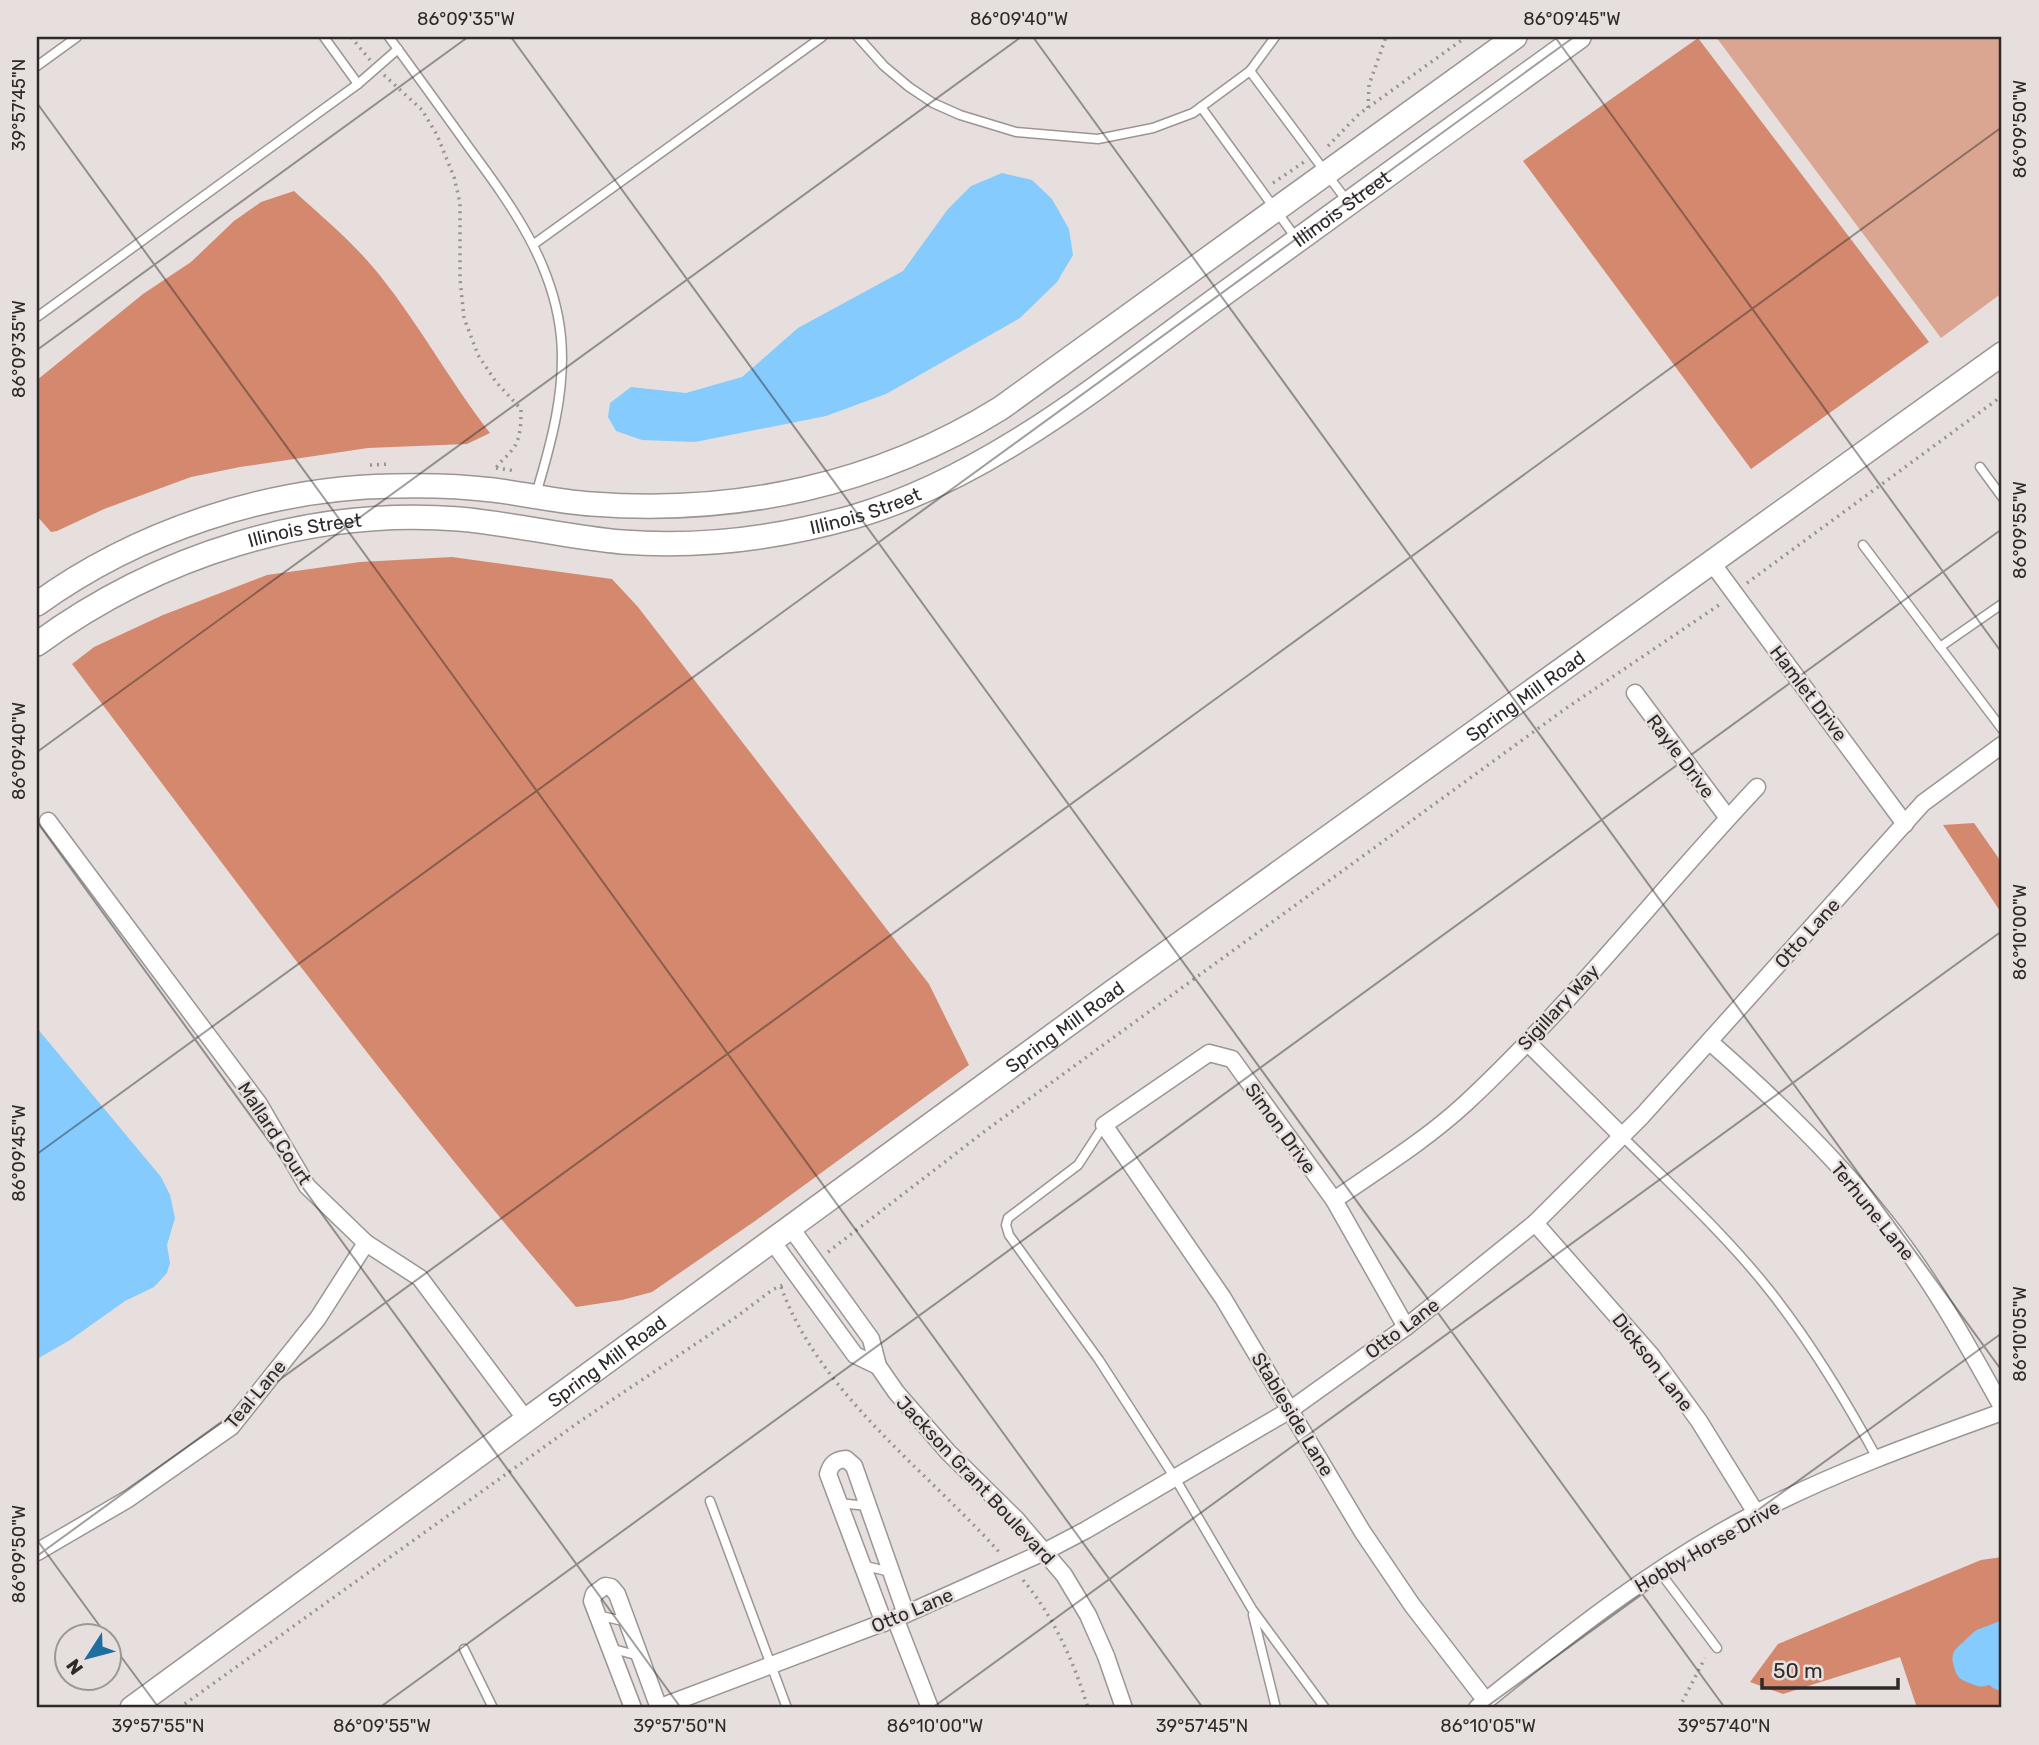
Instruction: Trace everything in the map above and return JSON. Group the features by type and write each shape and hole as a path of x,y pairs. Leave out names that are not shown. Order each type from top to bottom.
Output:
{"street":[{"name":"Illinois Street","path":"37,604 100,565 161,536 224,513 289,497 356,488 424,485 491,490 538,487 622,506 722,504 820,488 883,468 944,441 1001,408 1269,201 1515,37"},
{"name":"Illinois Street","path":"37,644 76,617 163,570 226,547 323,524 389,518 456,519 621,542 688,544 789,533 854,517 918,494 978,465 1090,391 1579,37"},
{"name":"Spring Mill Road","path":"132,1708 1123,985 2002,354"},
{"name":"Hamlet Drive","path":"1712,563 1905,824"},
{"name":"Rayle Drive","path":"1635,693 1728,818"},
{"name":"Otto Lane","path":"659,1708 895,1618 1044,1552 1290,1410 1406,1327 1535,1223 1710,1042 1923,803 2002,745"},
{"name":"Sigillary Way","path":"1334,1200 1416,1144 1465,1104 1527,1042 1757,787"},
{"name":"Mallard Court","path":"48,821 259,1104 307,1186 366,1243 420,1278 527,1421"},
{"path":"1527,1042 1622,1136"},
{"name":"Terhune Lane","path":"1710,1042 1803,1129 1863,1194 1913,1259 1958,1327 2002,1410"},
{"name":"Simon Drive","path":"1104,1125 1209,1054 1232,1059 1334,1200 1406,1327"},
{"name":"Stableside Lane","path":"1104,1125 1223,1298 1362,1531 1481,1704"},
{"name":"Dickson Lane","path":"1535,1223 1651,1355 1699,1420 1756,1513"},
{"name":"Jackson Grant Boulevard","path":"791,1228 871,1339 878,1366 896,1392 948,1452 1016,1519 1064,1575 1088,1615 1124,1708"},
{"name":"Jackson Grant Boulevard","path":"772,1241 855,1355 878,1366"},
{"name":"Teal Lane","path":"37,1552 128,1499 231,1427 318,1318 366,1243"},
{"name":"Hobby Horse Drive","path":"1481,1704 1600,1612 1659,1571 1756,1513 1877,1458 2002,1410"},
{"path":"895,1618 891,1572 854,1466 846,1459 838,1460 830,1466 828,1474 862,1565 895,1618 930,1708"},
{"path":"633,1708 592,1601 594,1594 606,1586 611,1587 617,1594 659,1708"}],"lane":[{"path":"37,66 77,37"},
{"path":"324,37 358,84"},
{"path":"389,37 513,207 534,244 553,293 561,337 562,372 556,420 538,487"},
{"path":"534,244 822,37"},
{"path":"858,37 884,66 933,103 960,115 1016,132 1098,139 1153,128 1193,113 1250,71 1275,37"},
{"path":"37,317 358,84 398,49"},
{"path":"1250,71 1349,203"},
{"path":"1201,107 1297,240"},
{"path":"1980,467 2002,497"},
{"path":"1863,545 2002,729"},
{"path":"1940,647 2002,604"},
{"path":"1104,1125 1078,1165 1009,1218 1006,1225 1009,1235 1099,1360 1175,1478 1252,1609 1325,1708"},
{"path":"1622,1136 1725,1240 1769,1289 1810,1344 1877,1458"},
{"path":"710,1501 788,1708"},
{"path":"839,1503 868,1507"},
{"path":"862,1565 891,1572"},
{"path":"1659,1571 1717,1648"},
{"path":"1252,1609 1276,1708"},
{"path":"597,1615 627,1622"},
{"path":"610,1648 639,1656"},
{"path":"464,1649 493,1708"}],"path":[{"path":"351,37 378,69 422,110 437,135 454,177 460,203 460,279 464,318 478,355 496,382 521,409 521,424 515,448 496,468"},
{"path":"1368,108 1369,85 1386,37"},
{"path":"1269,201 1276,179 1320,165 1328,146 1368,108 1466,37"},
{"path":"817,1265 831,1248 985,1131 1565,709 1735,593 2002,396"},
{"path":"367,466 403,464"},
{"path":"485,468 496,468 538,487"},
{"path":"179,1708 579,1422 772,1290 798,1279"},
{"path":"781,1287 790,1312 828,1371 894,1447 1012,1567 1039,1600 1069,1655 1088,1708"},
{"path":"1679,1708 1705,1658"}],"shaded area":[{"path":"1716,37 2002,37 2002,293 1941,338"},
{"path":"1698,38 1929,342 1751,469 1523,161"},
{"path":"294,191 372,266 403,306 490,433 467,444 368,448 191,477 51,532 37,516 37,380 143,294 191,262 234,221 261,202"},
{"path":"452,557 612,579 638,607 929,984 969,1065 755,1221 652,1292 622,1300 576,1307 381,1070 72,664 94,647 163,615 267,575 360,562"},
{"path":"1974,823 2002,863 2002,914 1943,825"},
{"path":"2002,1557 2002,1708 1917,1708 1900,1657 1783,1694 1750,1682 1778,1644 1981,1560"}],"water":[{"path":"1002,173 1032,180 1052,199 1069,229 1073,255 1057,282 1020,318 886,394 826,416 695,442 642,440 616,431 608,417 610,403 631,387 686,393 742,377 798,328 903,271 948,209 971,186"},
{"path":"37,1028 161,1177 170,1195 175,1218 167,1245 170,1263 167,1273 154,1287 125,1301 70,1340 37,1359"}],"waterway":[{"path":"2002,1638 1984,1645 1969,1659 1971,1666 1981,1670 1997,1666 2002,1674"}]}
